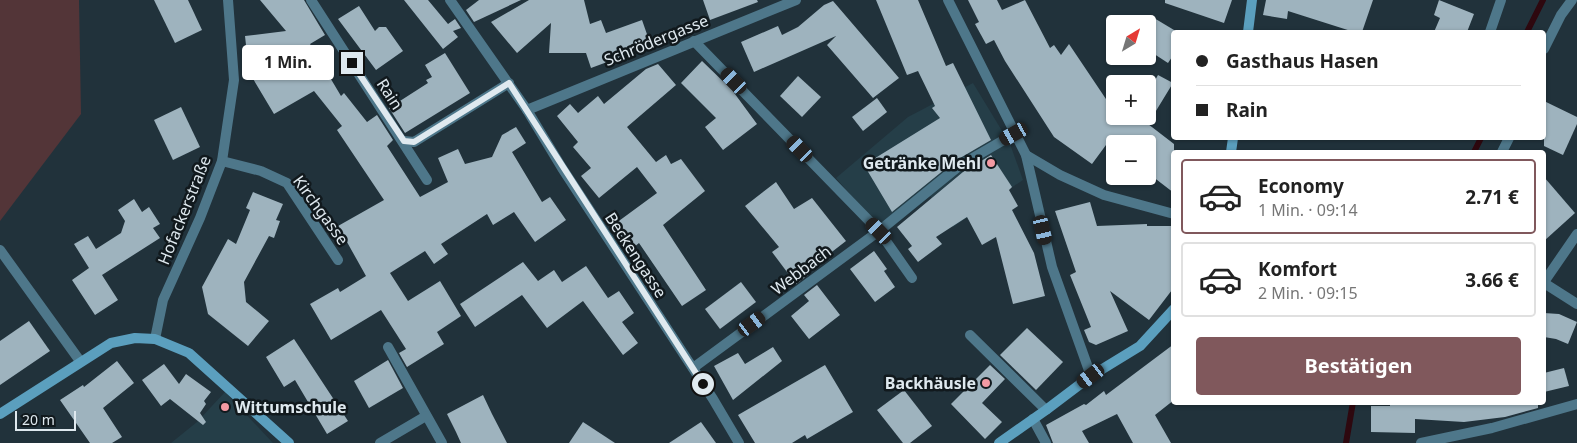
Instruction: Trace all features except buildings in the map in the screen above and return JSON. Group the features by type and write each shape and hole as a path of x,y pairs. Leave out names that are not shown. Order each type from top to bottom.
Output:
{"street":[{"name":"Hofackerstraße","path":"155,339 163,300 200,218 222,161 234,80 228,0"},
{"name":"Rain","path":"310,0 404,141 427,180"},
{"name":"Beckengasse","path":"450,0 528,110 572,184 693,368 739,443"},
{"name":"Schrödergasse","path":"528,110 796,0"},
{"path":"948,0 1026,155 1052,267 1091,376"},
{"path":"1248,30 1252,0"},
{"path":"1491,30 1501,0"},
{"path":"1546,46 1561,15 1572,0"},
{"path":"694,41 879,231 912,278"},
{"path":"404,141 414,142 509,83"},
{"name":"Webbach","path":"693,368 879,231 959,166 1014,134"},
{"path":"1026,155 1060,175 1104,195 1171,213"},
{"name":"Kirchgasse","path":"222,161 261,171 287,183 338,260"},
{"path":"1546,279 1577,234"},
{"path":"0,250 80,361"},
{"path":"1546,283 1577,304"},
{"path":"999,443 1091,376 1140,346 1171,312"},
{"path":"970,335 1046,410"},
{"path":"0,414 80,361 111,343 135,338 155,339 189,353 289,443"},
{"path":"388,347 442,443"},
{"path":"1422,443 1492,428 1577,404"},
{"path":"380,443 426,416"},
{"path":"1034,419 1046,443"}],"shaded area":[{"path":"0,0 79,0 81,114 0,221"},
{"path":"973,83 1010,144 1023,180 953,227 930,196 884,234 836,178 908,117"},
{"name":"Wittumschule","path":"225,392 273,443 171,443 197,422"}],"waterway":[{"path":"1528,30 1543,0"},
{"path":"1475,150 1480,140"},
{"path":"1346,443 1352,405"}],"place":[{"name":"Getränke Mehl","path":"991,163"},
{"name":"Backhäusle","path":"986,383"},
{"name":"Wittumschule","path":"225,407"}],"route":[{"path":"352,63 404,141 414,142 509,83 528,110 562,168 607,238 703,384"}]}
